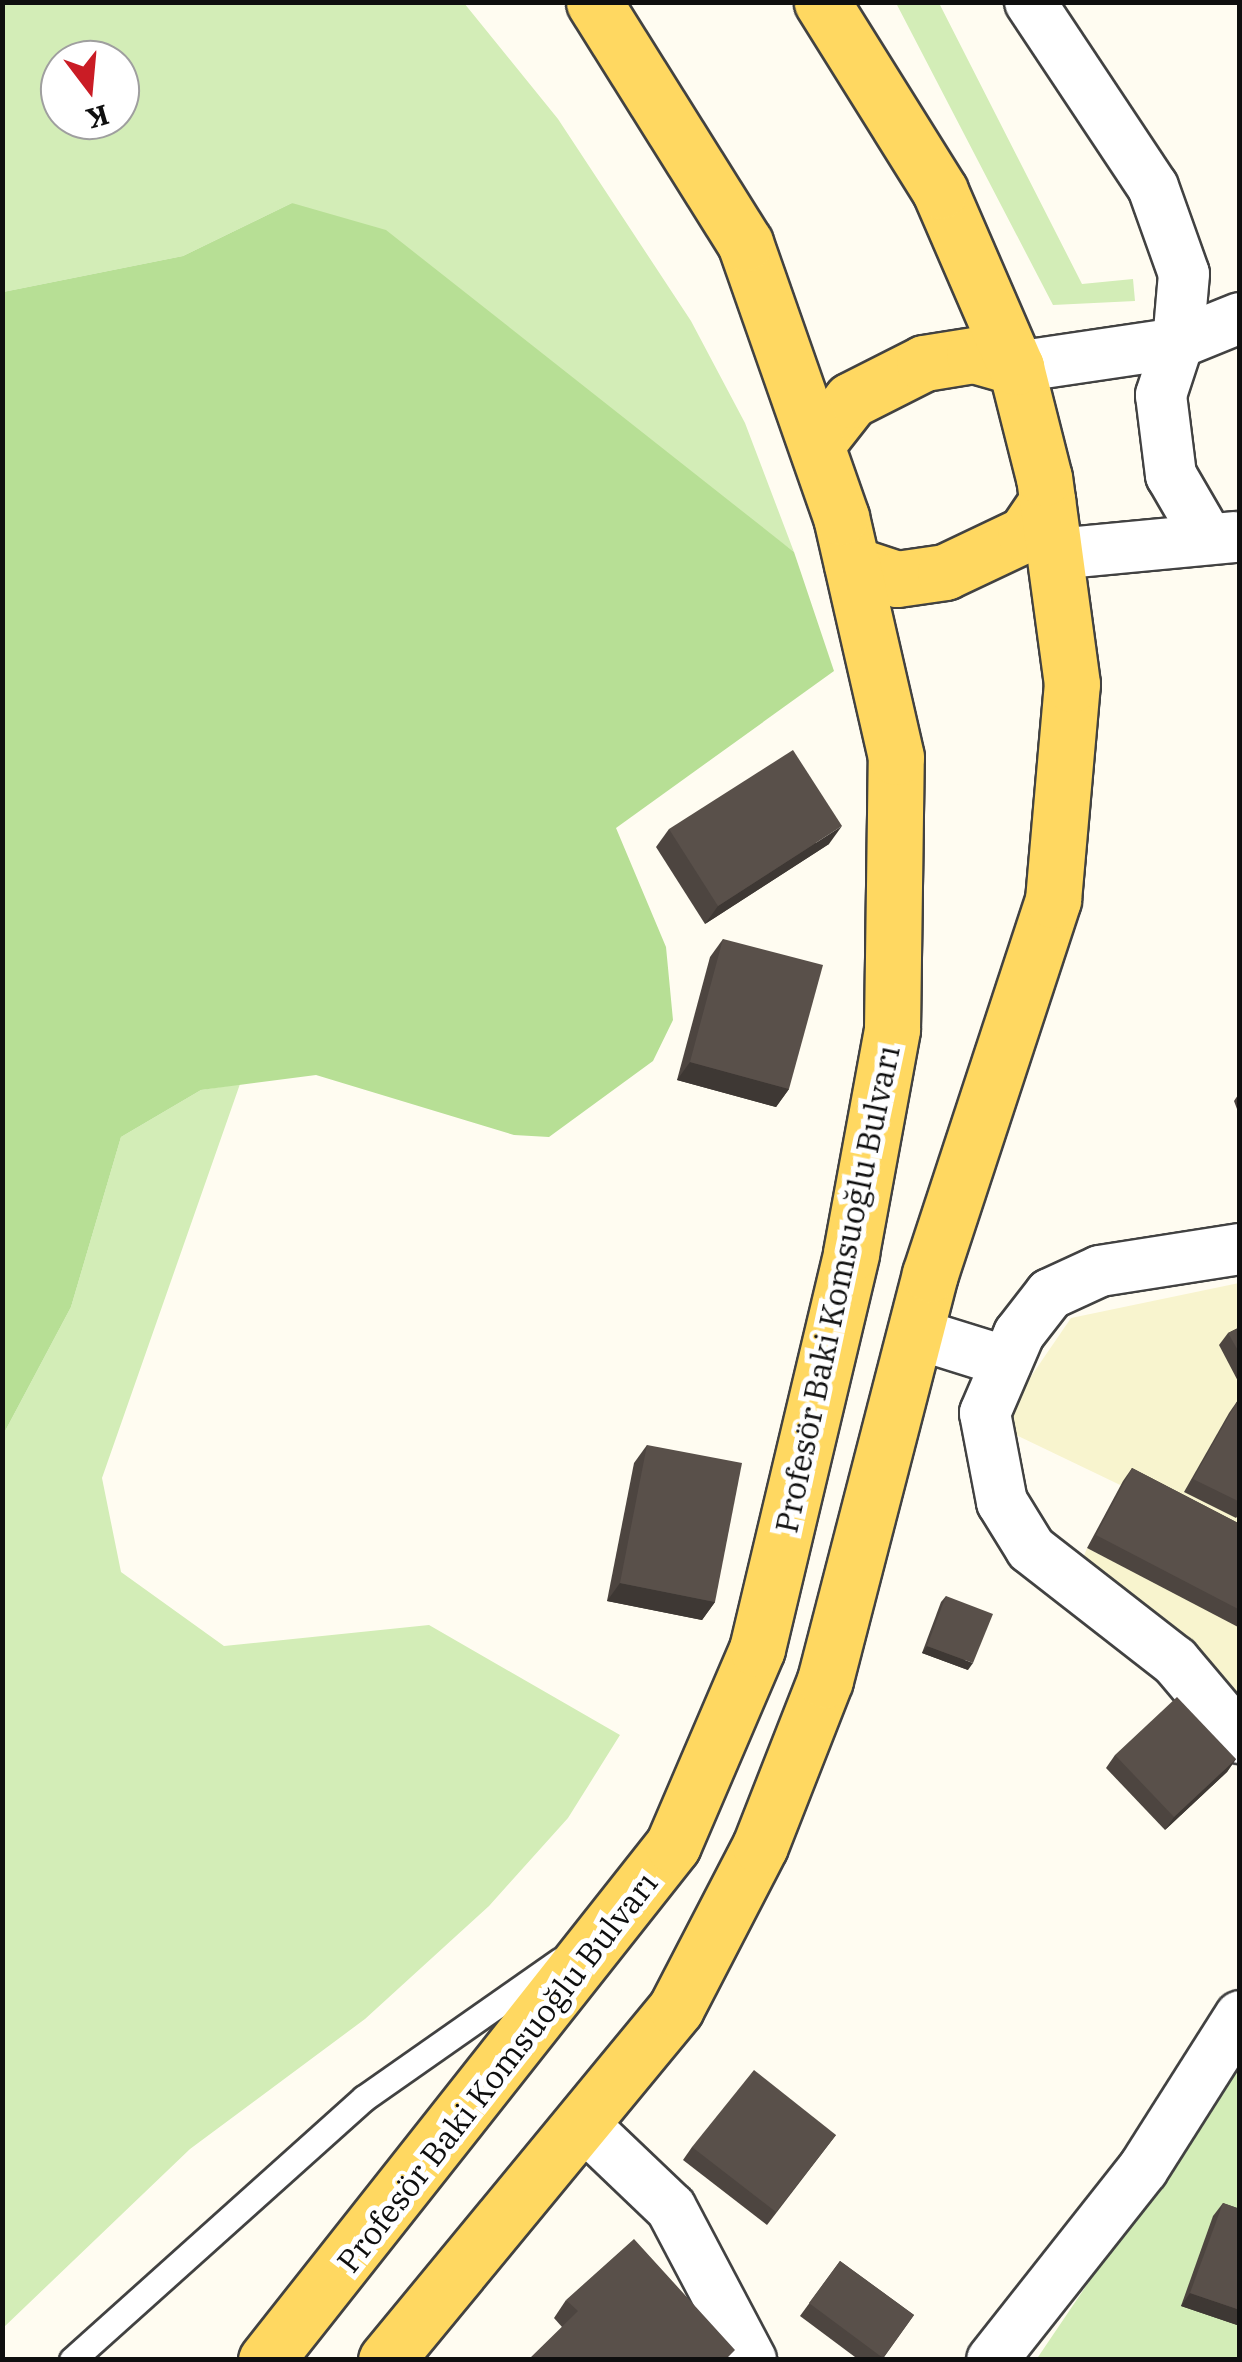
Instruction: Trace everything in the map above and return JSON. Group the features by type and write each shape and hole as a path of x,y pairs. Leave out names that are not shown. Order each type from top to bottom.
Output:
{"main road":[{"name":"Profesör Baki Komsuoğlu Bulvarı","path":"266,2360 608,1936 673,1845 758,1650 852,1253 889,1048 896,757 852,564 818,442 745,242 594,2"},
{"path":"386,2360 584,2126 708,1958 760,1846 825,1680 914,1333 1054,900 1072,684 1051,528 1016,368 940,191 822,2"},
{"path":"818,442 851,400 924,363 974,355 1016,368"},
{"path":"852,564 897,579 946,572 1025,534 1051,528"}],"street":[{"path":"1030,2 1153,187 1184,274 1178,343 1161,395 1171,475 1223,537"},
{"path":"1016,368 1178,343 1240,318"},
{"path":"1051,528 1223,537"},
{"path":"1240,1248 1100,1272 1050,1294 1007,1362 985,1412 988,1458 1032,1550 1175,1661 1240,1738"},
{"path":"914,1333 1007,1362"},
{"path":"992,2360 1143,2168 1240,2016"},
{"path":"584,2126 671,2208 751,2360"}],"lane":[{"path":"72,2360 364,2098 608,1936"}],"shaded area":[{"path":"1239,1283 1239,1542 997,1426 1071,1318"},
{"path":"1087,1548 1239,1625 1239,1700 1082,1561"}],"green space":[{"path":"3,3 464,3 558,119 691,321 745,423 794,552 616,419 292,203 183,256 3,292"},
{"path":"896,3 939,3 1082,284 1133,279 1135,301 1053,305"},
{"path":"292,203 386,230 794,552 834,671 616,828 666,947 673,1020 653,1061 549,1137 514,1135 316,1075 201,1090 121,1137 71,1307 3,1435 3,292 183,256"},
{"path":"240,1084 102,1478 121,1572 224,1646 429,1625 620,1735 568,1818 489,1906 365,2019 190,2149 3,2328 3,1435 71,1307 121,1137 201,1090"},
{"path":"1239,2040 1239,2359 1036,2360 1174,2156"}],"building":[{"path":"793,750 842,826 718,906 669,829"},
{"path":"723,939 823,965 789,1089 690,1062"},
{"path":"1240,1327 1240,1354 1228,1333"},
{"path":"1240,1400 1240,1502 1193,1479"},
{"path":"647,1445 742,1463 715,1602 620,1583"},
{"path":"1132,1468 1240,1524 1240,1610 1096,1535"},
{"path":"946,1596 993,1614 973,1663 927,1646"},
{"path":"1177,1697 1236,1759 1174,1817 1115,1755"},
{"path":"754,2070 836,2135 776,2212 692,2147"},
{"path":"1223,2203 1240,2209 1240,2310 1190,2293"},
{"path":"634,2239 735,2350 725,2360 528,2360 578,2311 566,2300"},
{"path":"840,2261 914,2315 883,2358 809,2303"}]}
